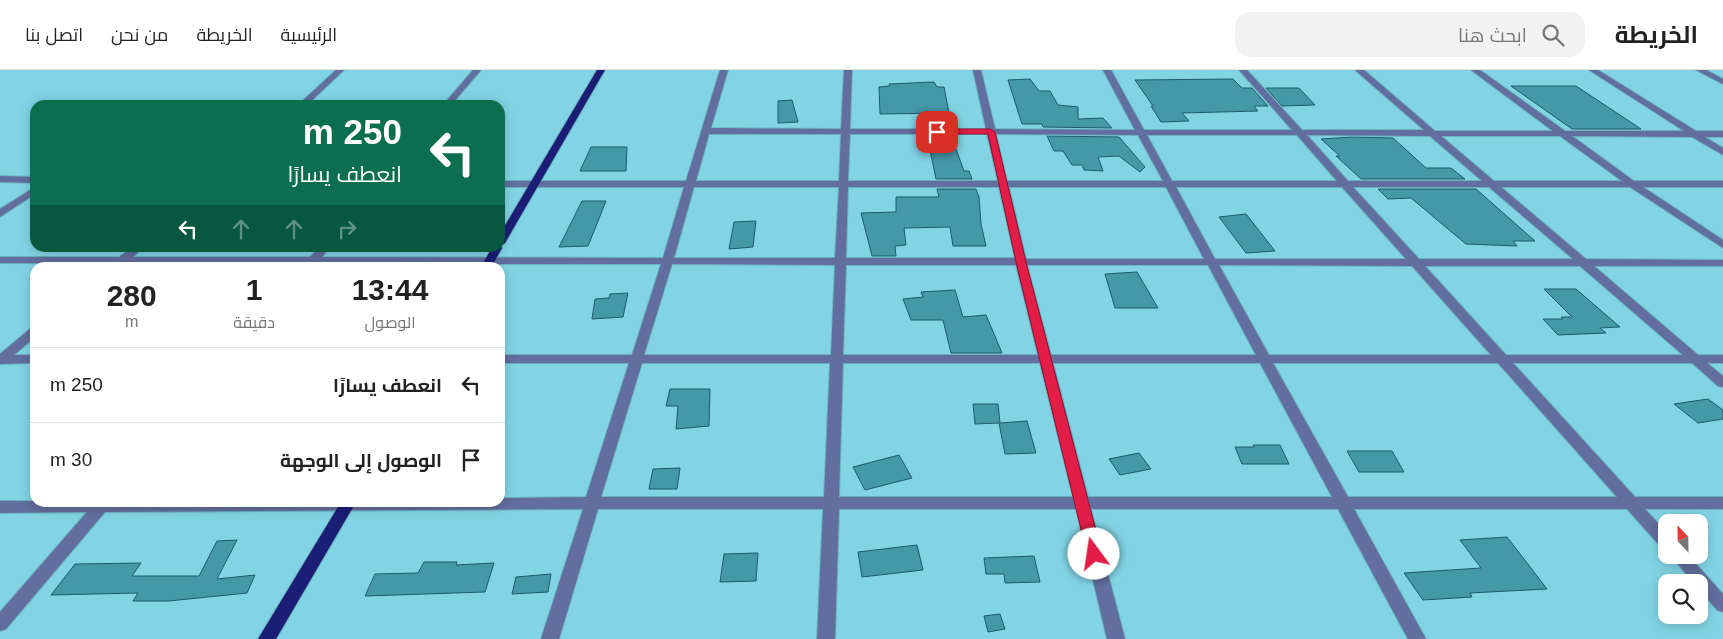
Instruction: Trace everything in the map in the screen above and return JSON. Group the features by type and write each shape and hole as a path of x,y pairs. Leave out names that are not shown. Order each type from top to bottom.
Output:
{"main road":[{"path":"505,234 601,70"},
{"path":"267,639 346,507"}],"street":[{"path":"307,100 340,70 348,70"},
{"path":"451,100 477,70"},
{"path":"550,639 667,262 724,70"},
{"path":"826,639 848,70"},
{"path":"977,70 1021,262 1116,639"},
{"path":"1107,70 1417,639"},
{"path":"1242,70 1658,533"},
{"path":"1359,70 1723,383"},
{"path":"1475,70 1632,184 1723,245"},
{"path":"1593,70 1723,152"},
{"path":"1700,70 1723,82"},
{"path":"706,131 1723,134"},
{"path":"0,180 30,180"},
{"path":"505,184 1723,184"},
{"path":"0,214 30,193"},
{"path":"120,262 133,252"},
{"path":"312,262 320,252"},
{"path":"0,260 216,262"},
{"path":"505,264 667,262 1723,263"},
{"path":"1,359 30,336"},
{"path":"1,359 30,359"},
{"path":"505,359 1723,359"},
{"path":"505,503 1723,503"},
{"path":"0,507 30,506"},
{"path":"0,624 101,507"},
{"path":"1686,564 1723,605"}],"building":[{"path":"1030,79 1039,91 1050,91 1058,105 1078,107 1078,119 1103,118 1112,128 1043,127 1042,124 1022,124 1008,80"},
{"path":"1233,79 1242,88 1252,88 1268,106 1254,106 1258,111 1182,113 1189,121 1161,122 1151,106 1153,106 1135,80"},
{"path":"934,82 937,87 944,87 949,113 880,114 879,87 890,86 889,84"},
{"path":"1511,86 1576,86 1641,129 1572,129"},
{"path":"1266,88 1299,88 1315,105 1282,106"},
{"path":"792,100 798,122 778,123 778,101"},
{"path":"1047,136 1119,137 1145,167 1140,172 1119,156 1098,157 1103,171 1084,170 1082,165 1072,165 1063,151 1054,151"},
{"path":"1353,137 1393,138 1426,168 1451,168 1465,179 1361,179 1321,139"},
{"path":"591,147 627,147 626,171 580,171"},
{"path":"956,149 964,171 969,171 972,179 936,179 930,150"},
{"path":"937,189 976,189 979,197 981,224 986,246 953,246 950,227 904,228 906,245 895,246 896,256 872,256 861,213 896,212 896,197 939,197"},
{"path":"1378,189 1476,189 1535,241 1513,241 1517,246 1466,244 1411,198 1388,199"},
{"path":"582,201 606,201 588,246 559,247"},
{"path":"1246,214 1275,251 1246,253 1219,217"},
{"path":"756,221 753,247 729,249 734,222"},
{"path":"1137,272 1158,308 1115,308 1105,274"},
{"path":"1544,289 1576,289 1620,327 1600,328 1606,333 1558,335 1543,319 1572,317"},
{"path":"955,290 963,317 986,315 1002,353 951,353 943,320 911,320 903,299 923,297 921,292"},
{"path":"628,293 623,317 592,319 595,299 609,298 610,294"},
{"path":"670,389 710,389 709,426 676,429 678,406 666,406"},
{"path":"1708,399 1723,410 1723,419 1698,423 1674,404"},
{"path":"973,404 998,404 1000,423 1027,421 1036,453 1005,454 999,423 975,424"},
{"path":"1253,445 1280,445 1289,464 1242,464 1235,447 1254,447"},
{"path":"1347,451 1392,451 1404,472 1359,472"},
{"path":"1139,453 1151,469 1120,475 1109,459"},
{"path":"899,455 912,478 865,490 853,467"},
{"path":"680,468 677,489 649,489 653,469"},
{"path":"1507,537 1547,589 1470,593 1472,597 1423,600 1404,573 1481,568 1460,540"},
{"path":"237,540 217,579 255,575 247,593 169,601 133,601 138,593 51,595 75,564 141,563 132,576 199,576 217,541"},
{"path":"917,545 923,570 862,577 858,552"},
{"path":"758,553 756,581 720,582 724,554"},
{"path":"1034,556 1040,582 1005,583 1004,574 986,574 984,558"},
{"path":"424,562 457,562 456,565 494,563 485,592 365,596 375,574 418,573"},
{"path":"551,574 548,592 512,594 516,577"},
{"path":"1000,614 1005,629 988,632 984,616"}],"route":[{"path":"937,132 991,132 1021,262 1094,554"}]}
